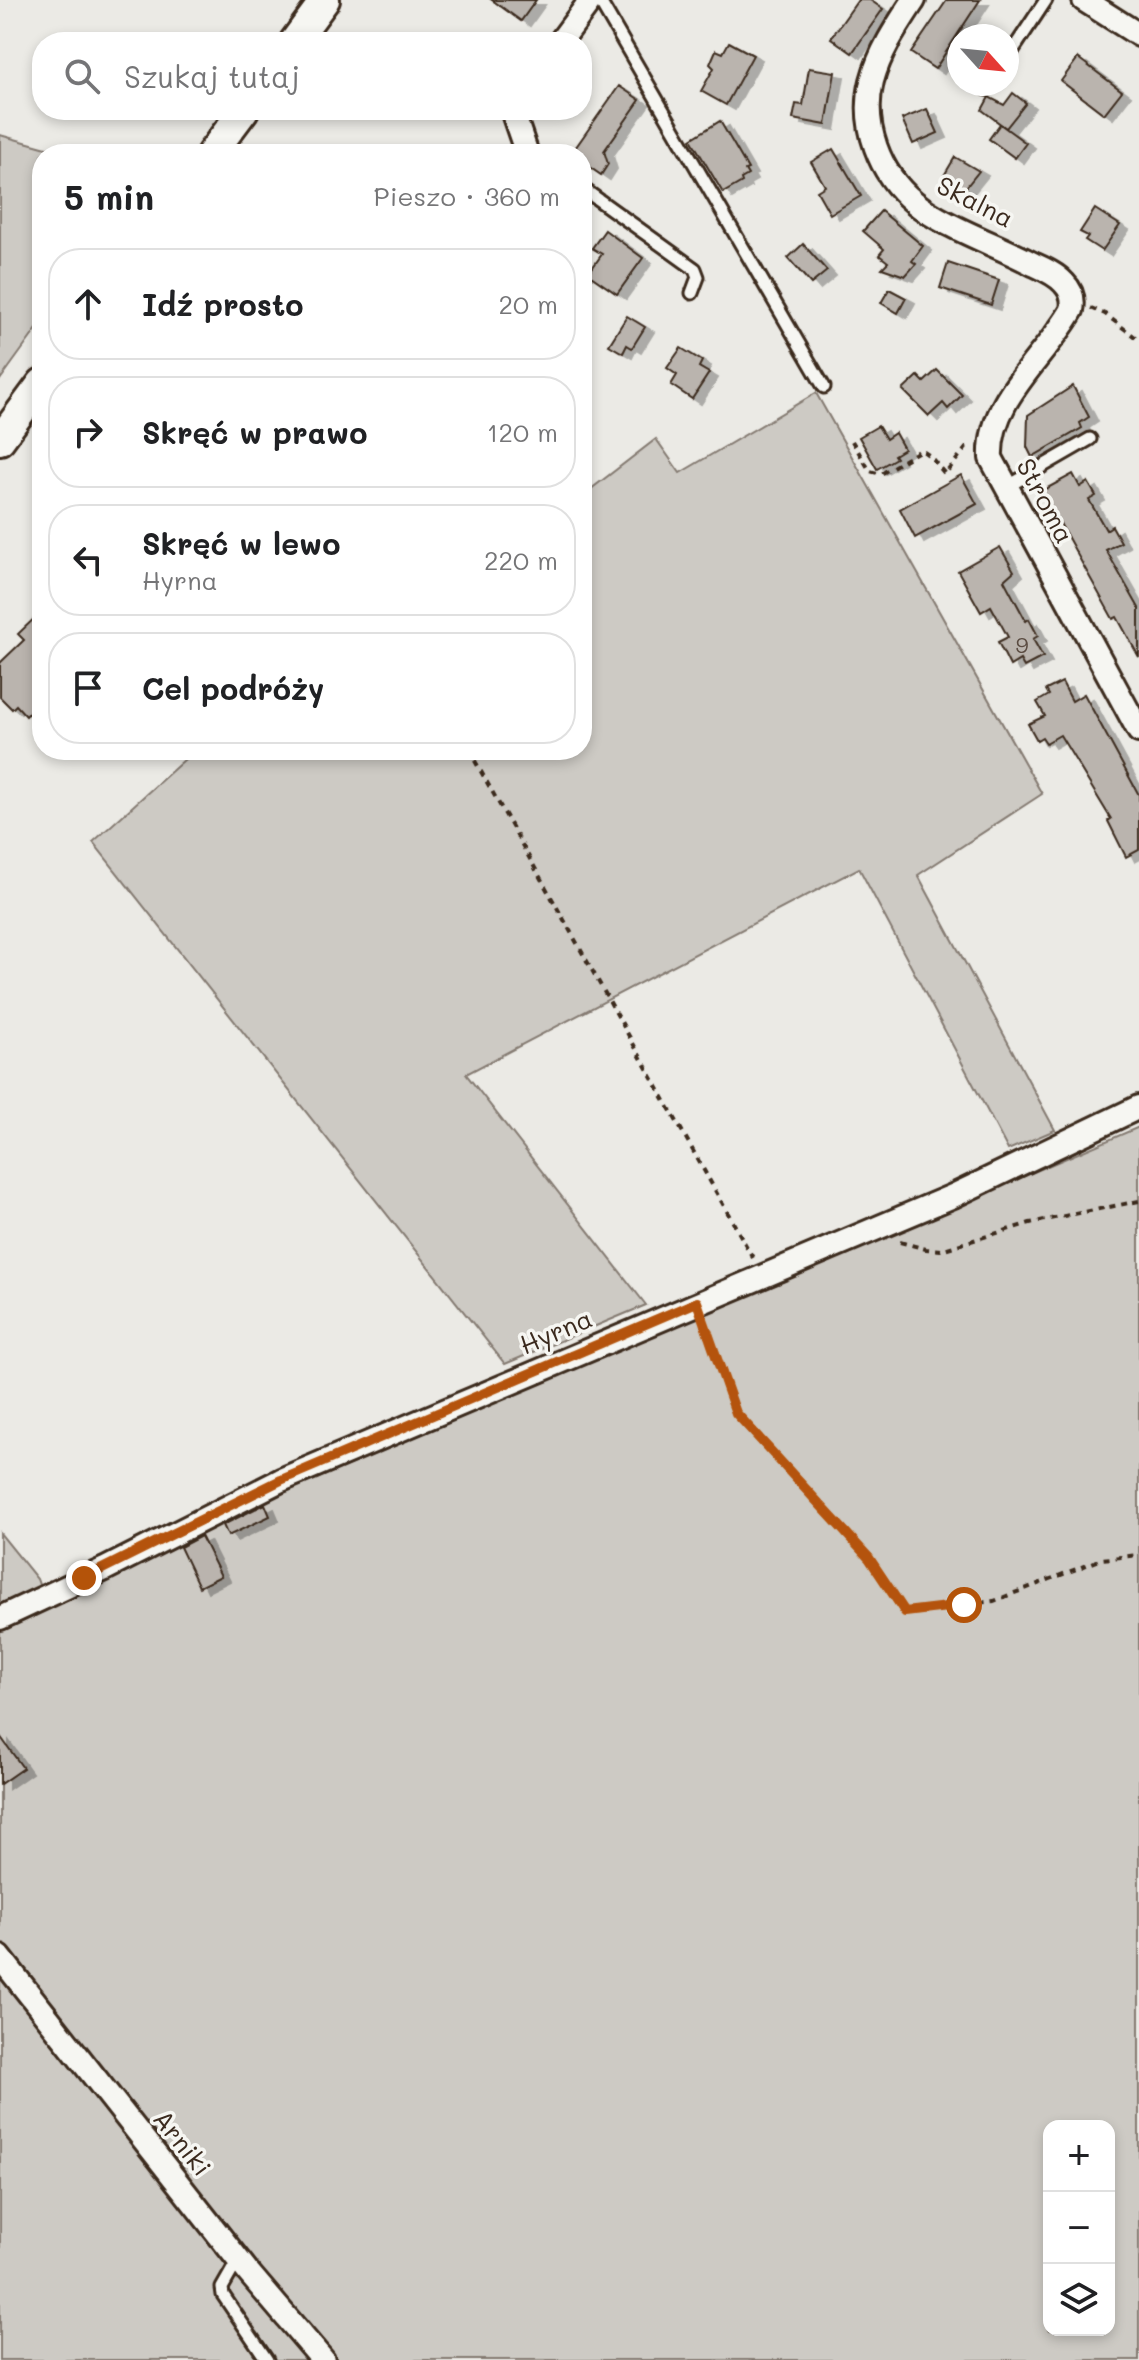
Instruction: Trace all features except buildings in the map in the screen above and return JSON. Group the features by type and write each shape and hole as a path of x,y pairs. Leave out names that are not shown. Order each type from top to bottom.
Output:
{"street":[{"path":"301,32 325,0"},
{"path":"567,32 591,0"},
{"name":"Skalna","path":"914,0 888,40 869,95 870,132 882,163 913,202 1052,273 1063,281 1074,301"},
{"path":"1084,0 1139,35"},
{"path":"218,144 236,120"},
{"path":"516,120 525,144"},
{"name":"Stroma","path":"1074,301 1065,323 1018,384 997,419 990,437 991,458 1139,731"},
{"path":"0,440 32,397"},
{"name":"Hyrna","path":"0,1618 281,1480 953,1196 1139,1107"},
{"name":"Arniki","path":"0,1957 238,2259 323,2360"}],"lane":[{"path":"599,0 824,387"},
{"path":"1019,41 1046,0"},
{"path":"592,195 695,269 698,277 692,293"},
{"path":"1005,488 1090,439"},
{"path":"238,2259 222,2288 223,2295 267,2360"}],"path":[{"path":"1074,301 1105,314 1139,340"},
{"path":"852,441 870,471 876,474 921,450 926,451 945,474 966,448"},
{"path":"475,760 763,1276"},
{"path":"863,1235 941,1250 1030,1223 1139,1201"},
{"path":"697,1302 736,1413 869,1558 905,1612 994,1601 1102,1559 1139,1555"}],"shaded area":[{"path":"0,135 32,144 32,336 0,380"},
{"path":"816,393 1042,794 918,875 1055,1130 1008,1150 859,868 466,1074 646,1305 505,1364 93,842 184,760 592,760 592,488 656,439 680,473"},
{"path":"1139,1127 1139,2360 0,2360 0,1533 37,1579 43,1596"}],"route":[{"path":"84,1578 281,1480 697,1302 736,1413 869,1558 905,1612 964,1605"}]}
